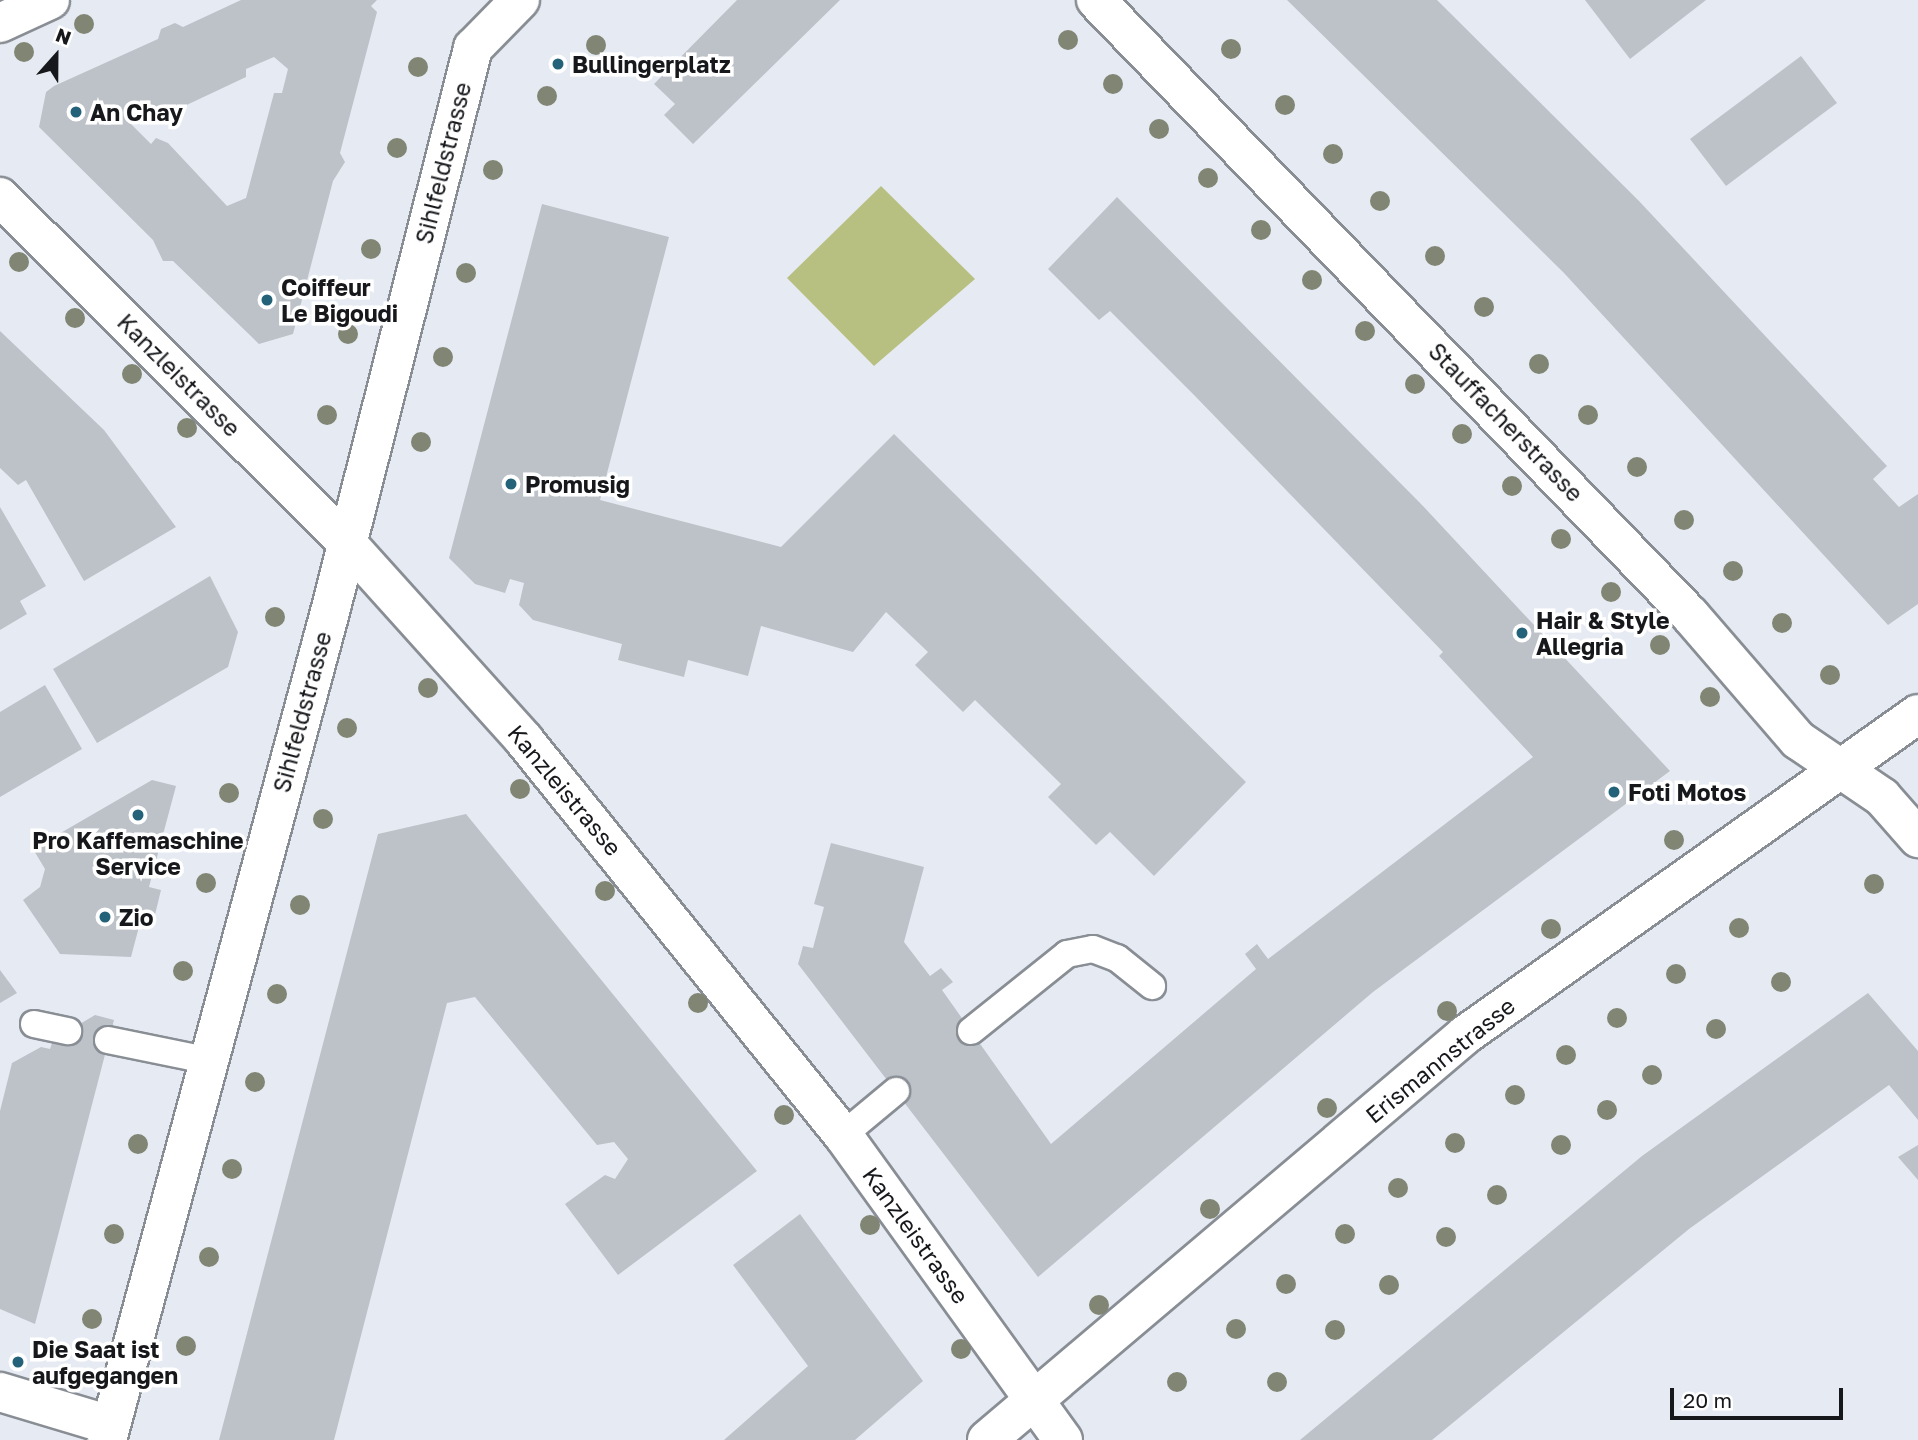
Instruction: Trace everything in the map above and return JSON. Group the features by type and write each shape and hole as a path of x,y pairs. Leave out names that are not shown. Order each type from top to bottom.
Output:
{"street":[{"path":"0,23 51,0"},
{"name":"Sihlfeldstrasse","path":"109,1433 206,1060 346,542 473,48 520,0"},
{"name":"Stauffacherstrasse","path":"1096,0 1690,615 1798,740 1882,797 1918,838"},
{"name":"Kanzleistrasse","path":"0,197 346,542 524,740 843,1135 1063,1440"},
{"name":"Erismannstrasse","path":"988,1440 1465,1035 1918,714"},
{"path":"0,1392 109,1433"}],"lane":[{"path":"971,1031 1067,954 1093,949 1117,958 1152,986"},
{"path":"34,1024 68,1031"},
{"path":"108,1040 206,1060"},
{"path":"843,1135 896,1091"}],"green space":[{"path":"881,186 975,279 874,366 787,278"}],"building":[{"path":"241,0 377,0 371,6 377,12 340,153 345,162 333,181 293,334 259,344 173,261 163,261 153,240 39,127 46,92 54,86 158,39 161,29 175,23 183,27","holes":["274,57 288,69 282,93 274,93 246,198 227,206 168,143 156,138 151,144 128,121 130,109 148,100 157,119 246,77 246,69"]},
{"path":"737,0 840,0 693,144 664,115 675,104 654,84"},
{"path":"1287,0 1437,0 1639,201 1887,466 1873,479 1899,507 1918,494 1918,604 1888,625 1564,273"},
{"path":"1585,0 1706,0 1630,59"},
{"path":"1801,56 1837,103 1726,186 1690,139"},
{"path":"1117,197 1423,506 1670,771 1373,992 1038,1277 798,964 803,946 813,948 824,907 814,904 831,843 924,867 904,942 930,976 941,968 953,982 942,990 1051,1144 1256,969 1245,954 1257,944 1268,959 1533,757 1439,656 1443,652 1195,396 1110,311 1099,320 1048,269"},
{"path":"542,204 669,237 600,500 781,547 894,434 1246,782 1154,876 1110,832 1096,845 1048,797 1061,784 975,700 963,712 915,665 928,652 886,612 853,652 761,626 748,676 688,660 684,677 618,660 622,644 533,620 519,605 524,583 510,579 505,593 475,584 449,558"},
{"path":"0,331 104,430 176,527 84,581 26,480 18,485 0,468"},
{"path":"0,507 46,586 20,601 27,614 0,630"},
{"path":"210,576 238,632 228,667 97,743 53,669"},
{"path":"45,685 82,749 0,797 0,712"},
{"path":"152,780 176,786 149,887 161,890 152,927 140,923 131,957 60,954 23,900 40,887 45,869 33,849"},
{"path":"466,814 757,1171 618,1275 565,1204 605,1175 615,1179 628,1159 614,1142 597,1145 475,997 447,1003 334,1440 219,1440 378,834"},
{"path":"0,970 17,993 0,1003"},
{"path":"1868,993 1918,1051 1918,1120 1889,1085 1689,1229 1432,1440 1300,1440 1642,1156"},
{"path":"95,1015 114,1020 35,1324 0,1309 0,1111 12,1063 41,1047 50,1049 53,1040"},
{"path":"1918,1145 1918,1180 1898,1157"},
{"path":"800,1214 923,1381 855,1440 724,1440 808,1366 733,1265"}],"place":[{"name":"Bullingerplatz","path":"558,64"},
{"name":"An Chay","path":"76,112"},
{"name":"Coiffeur Le Bigoudi","path":"267,300"},
{"name":"Promusig","path":"511,484"},
{"name":"Hair & Style Allegria","path":"1522,633"},
{"name":"Foti Motos","path":"1614,792"},
{"name":"Pro Kaffemaschine Service","path":"138,815"},
{"name":"Zio","path":"105,917"},
{"name":"Die Saat ist aufgegangen","path":"18,1362"}]}
